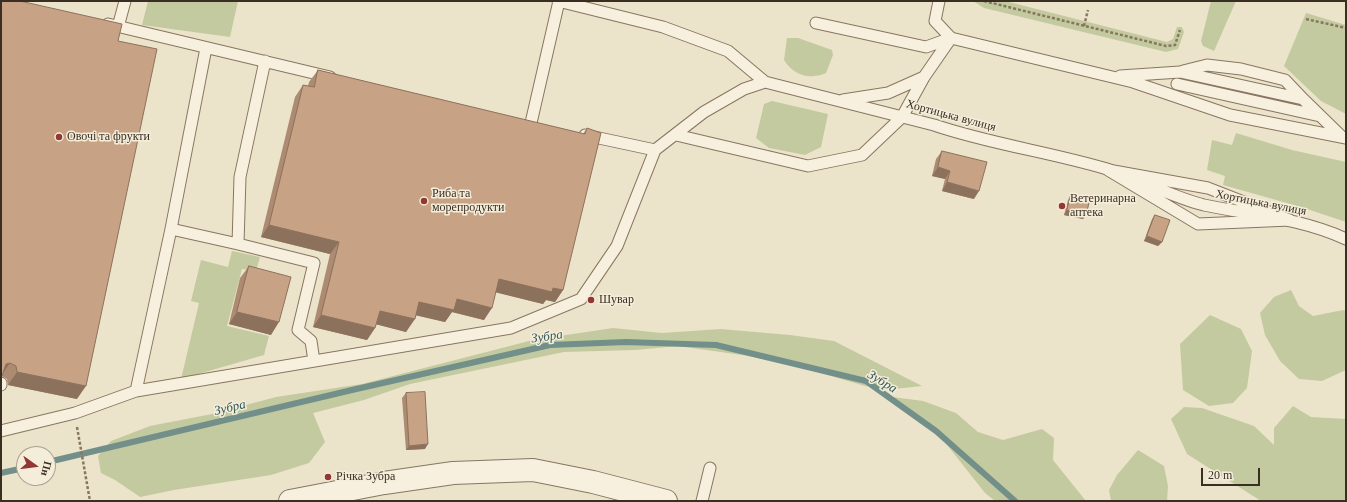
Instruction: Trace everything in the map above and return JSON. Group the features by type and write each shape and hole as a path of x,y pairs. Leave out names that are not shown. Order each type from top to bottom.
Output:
{"street":[{"path":"290,501 384,483 453,474 533,470 593,482 666,501"}],"lane":[{"path":"118,27 125,1"},
{"path":"545,126 525,122 559,1"},
{"name":"Хортицька вулиця","path":"559,1 663,27 728,51 765,82 902,117 954,132 1108,170 1203,204 1290,220 1346,238"},
{"path":"939,1 935,21 951,38 1133,82 1230,116 1344,138"},
{"path":"97,22 342,80"},
{"path":"816,23 926,47 951,38"},
{"path":"676,135 808,166 862,155 902,117 924,77 951,38"},
{"path":"136,391 171,229 206,48"},
{"path":"238,244 240,177 265,61"},
{"path":"1109,77 1180,72 1207,65 1241,69 1285,80 1344,138"},
{"path":"838,101 888,93 924,77"},
{"path":"1,431 75,413 136,391 511,328 581,299 617,246 655,150 704,112 744,89 765,82"},
{"path":"1177,84 1320,116"},
{"path":"574,132 655,150"},
{"path":"1108,170 1198,224 1290,220"},
{"path":"1108,170 1208,188 1290,220"},
{"path":"171,229 314,263 298,330 311,341 314,361"},
{"path":"702,501 710,468"}],"path":[{"path":"984,1 1166,46 1174,45 1180,30"},
{"path":"1084,26 1088,10"},
{"path":"1306,19 1346,28"},
{"path":"78,435 90,501"}],"green space":[{"path":"148,1 238,1 230,37 142,25"},
{"path":"973,1 1005,1 1167,42 1173,39 1177,27 1182,27 1184,32 1178,49 1166,52 984,8"},
{"path":"1211,1 1236,1 1214,51 1203,46 1201,41"},
{"path":"1306,13 1346,25 1346,114 1321,101 1284,66"},
{"path":"787,38 798,38 832,50 833,55 826,73 808,76 797,73 793,70 784,60"},
{"path":"772,101 828,114 821,147 805,155 769,148 756,138 764,104"},
{"path":"1236,133 1292,150 1346,162 1346,222 1301,207 1223,185 1225,176 1207,170 1212,140 1232,145"},
{"path":"232,251 260,257 256,271 242,269 227,326 269,336 264,355 181,379 199,303 191,301 201,260 228,267"},
{"path":"1291,290 1299,306 1313,316 1343,310 1346,311 1346,370 1322,381 1299,379 1280,361 1265,335 1260,313 1274,297"},
{"path":"1210,315 1241,329 1252,351 1247,388 1233,403 1209,406 1183,390 1180,344"},
{"path":"613,328 662,333 721,329 790,335 834,341 922,386 894,389 865,386 807,369 749,356 678,346 635,350 564,352 410,384 364,400 313,413 325,442 309,463 271,475 174,490 140,497 115,480 101,473 98,456 111,441 150,426 212,414 276,397 362,384 533,340"},
{"path":"885,396 923,401 956,413 978,432 1003,440 1042,429 1054,438 1053,460 1086,501 995,501 985,493 936,431"},
{"path":"1293,406 1311,417 1346,419 1346,501 1261,501 1187,454 1171,419 1184,407 1202,408 1254,426 1274,445 1274,428"},
{"path":"1138,450 1164,466 1168,486 1167,501 1111,501 1109,490 1117,475"}],"building":[{"name":"Овочі та фрукти","path":"1,1 20,1 122,24 118,41 157,49 86,386 17,372 16,366 10,363 6,364 1,379"},
{"name":"Риба та морепродукти","path":"318,70 585,134 587,128 601,133 563,290 553,288 552,292 499,279 492,308 457,299 454,310 419,302 415,319 380,311 375,328 321,315 339,242 269,225 303,85 314,87"},
{"path":"942,151 987,162 979,191 947,182 950,171 938,167"},
{"path":"1071,195 1090,199 1086,215 1067,210"},
{"path":"1155,215 1170,220 1162,242 1147,236"},
{"path":"249,266 291,277 279,322 237,312"},
{"path":"425,392 428,444 409,446 406,393"}],"waterway":[{"name":"Зубра","path":"56,460 550,345 626,342 716,345 866,381 936,431 1015,501"},
{"name":"Зубра","path":"1,473 16,470"}],"place":[{"name":"Овочі та фрукти","path":"59,137"},
{"name":"Риба та морепродукти","path":"424,201"},
{"name":"Ветеринарна аптека","path":"1062,206"},
{"name":"Шувар","path":"591,300"},
{"name":"Річка Зубра","path":"328,477"}]}
